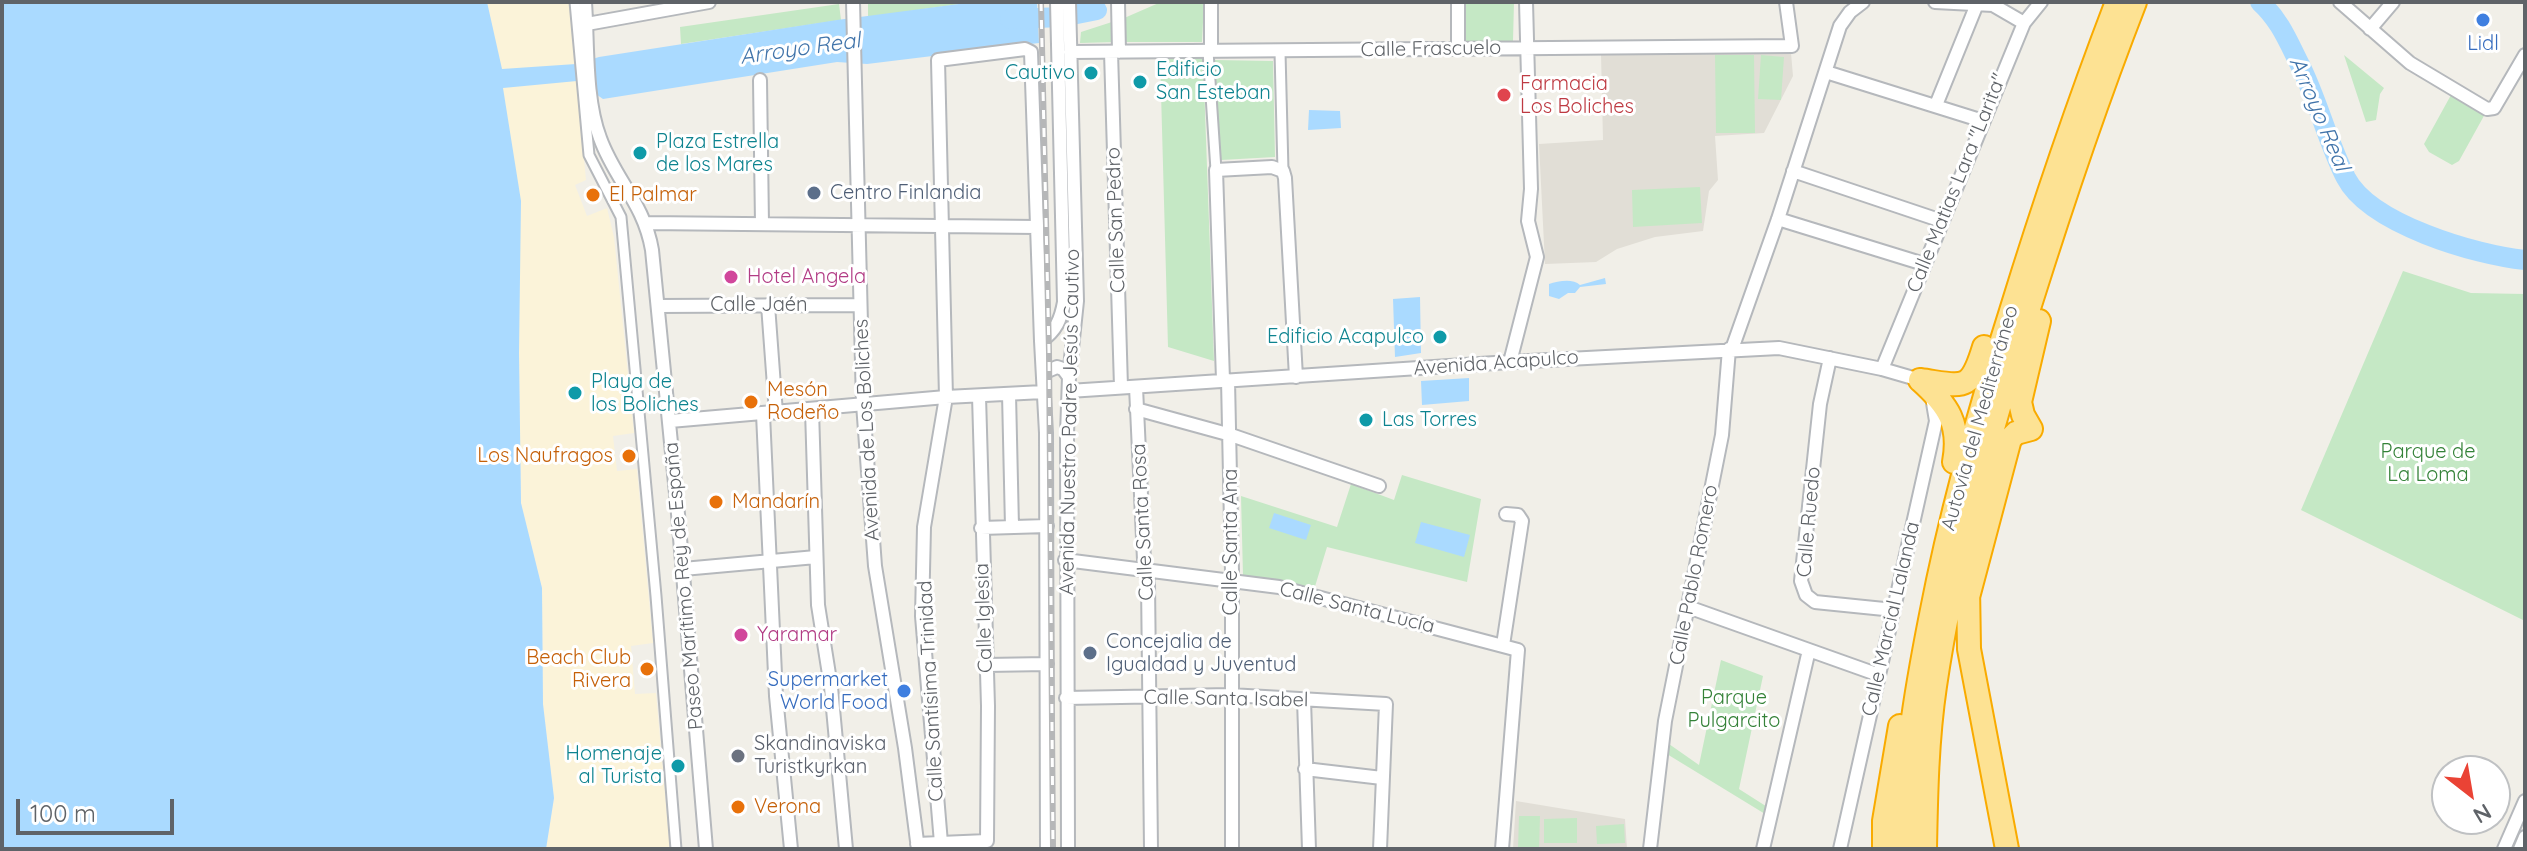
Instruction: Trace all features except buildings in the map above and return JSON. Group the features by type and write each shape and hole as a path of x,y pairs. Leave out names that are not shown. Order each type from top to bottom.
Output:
{"highway":[{"name":"Autovía del Mediterráneo","path":"1925,849 1926,773 1935,687 1955,578 1978,481 2086,82 2117,2"},
{"name":"Autovía del Mediterráneo","path":"1905,849 1916,690 1943,551 1977,421 2060,184 2135,2"},
{"path":"1926,385 1958,385 1970,381 1976,372 2017,241 2060,184"},
{"path":"1967,601 2010,439 2016,433 2031,429 2020,402 2064,228 2060,184"},
{"path":"1926,385 1945,404 1958,441 1949,493 1952,517"},
{"path":"1995,424 1992,465 1971,552 1967,601 1969,649 2007,849"},
{"path":"1884,849 1884,821 1923,606 1943,551"}],"street":[{"path":"575,2 584,52"},
{"name":"Paseo Marítimo Rey de España","path":"585,2 587,24 584,52 588,107 605,152 635,199 646,223 652,250 670,421 706,849"},
{"path":"587,24 643,7 709,2"},
{"path":"1057,2 1066,47"},
{"path":"1066,47 1069,2"},
{"name":"Calle San Pedro","path":"1118,2 1115,52 1121,387"},
{"path":"1211,2 1210,51 1216,170 1272,167 1283,171"},
{"path":"1458,2 1458,49"},
{"path":"1510,362 1537,257 1528,221 1531,189 1526,2"},
{"name":"Calle Frascuelo","path":"1066,47 1115,52 1280,52 1792,46 1786,2"},
{"name":"Calle Pablo Romero","path":"1650,849 1665,721 1722,435 1730,349 1778,219 1840,26 1850,12 1863,2"},
{"path":"1935,2 1993,5 2024,23"},
{"name":"Calle Matias Lara \"Larita\"","path":"1882,369 2024,23 2041,2"},
{"path":"2340,2 2410,63 2490,110 2525,55"},
{"path":"2370,29 2393,2"},
{"path":"1936,105 1977,4"},
{"name":"Avenida de Los Boliches","path":"853,5 863,404 875,566 918,846"},
{"name":"Avenida Nuestro Padre Jesús Cautivo","path":"1041,341 1060,321 1064,302 1066,47"},
{"name":"Avenida Nuestro Padre Jesús Cautivo","path":"1066,47 1077,301 1069,377 1065,560 1068,849"},
{"name":"Calle Santísima Trinidad","path":"941,843 922,616 924,527 946,397 938,60 1025,49 1031,52"},
{"name":"Avenida Nuestro Padre Jesús Cautivo","path":"1031,52 1047,526 1047,849"},
{"path":"1280,52 1283,171 1296,377"},
{"path":"1826,72 1983,121"},
{"path":"760,80 762,224"},
{"path":"588,107 589,155 621,217 676,849"},
{"name":"Calle Santa Ana","path":"1216,170 1231,435 1232,849"},
{"path":"1793,171 1942,221"},
{"path":"1778,219 1924,264"},
{"path":"646,223 1037,227"},
{"path":"768,305 768,560 776,696 791,849"},
{"name":"Calle Jaén","path":"658,306 860,305"},
{"name":"Avenida Acapulco","path":"1069,391 1779,348 1882,369 1926,385"},
{"name":"Calle Ruedo","path":"1830,358 1820,404 1801,581 1806,595 1815,602 1894,610"},
{"path":"1043,373 1057,367 1069,377"},
{"name":"Calle Marcial Lalanda","path":"1840,849 1936,421 1926,385"},
{"name":"Calle Santa Rosa","path":"1136,387 1148,583 1151,849"},
{"path":"670,421 946,397 1043,392"},
{"path":"1009,394 1015,527"},
{"name":"Calle Iglesia","path":"941,843 987,841 979,396"},
{"path":"1136,409 1231,435 1379,486"},
{"path":"812,410 818,605 831,687 846,849"},
{"path":"1044,416 1056,422 1069,410"},
{"path":"1502,849 1518,650 1503,645 1522,521 1518,515 1506,514"},
{"path":"981,528 1047,526"},
{"path":"683,569 816,557"},
{"name":"Calle Santa Lucía","path":"1065,560 1279,587 1503,645"},
{"path":"1688,607 1879,675"},
{"path":"1763,849 1809,650"},
{"path":"986,665 1047,664"},
{"name":"Calle Santa Isabel","path":"1066,698 1230,695 1386,704 1382,778"},
{"path":"1304,700 1309,849"},
{"path":"1305,769 1382,778 1380,849"},
{"path":"2504,849 2525,801"},
{"path":"2520,849 2525,837"},
{"path":"918,846 941,843"}],"shaded area":[{"path":"1791,53 1793,76 1764,133 1715,136 1718,180 1709,191 1703,231 1655,237 1617,249 1596,262 1545,264 1539,144 1603,140 1601,54"},
{"path":"1516,801 1625,819 1627,849 1513,849"}],"green space":[{"path":"868,2 974,2 868,17"},
{"path":"1161,2 1204,2 1202,42 1122,42 1122,19"},
{"path":"1466,2 1514,2 1513,41 1466,42"},
{"path":"839,4 841,20 681,44 680,27"},
{"path":"1115,21 1116,42 1080,43 1081,32"},
{"path":"1715,55 1754,55 1755,133 1716,133"},
{"path":"1761,55 1784,57 1781,100 1758,99"},
{"path":"2344,55 2384,88 2380,94 2376,120 2366,122"},
{"path":"1160,56 1203,56 1214,361 1168,347"},
{"path":"1214,60 1273,61 1275,157 1221,160"},
{"path":"2451,95 2485,114 2459,161 2452,165 2429,152 2424,144"},
{"path":"1700,187 1702,223 1633,227 1632,190"},
{"name":"Parque de La Loma","path":"2403,271 2471,293 2525,294 2525,621 2301,510"},
{"path":"1402,475 1481,499 1467,582 1327,547 1313,593 1276,580 1243,576 1241,496 1337,527 1351,484 1394,500"},
{"name":"Parque Pulgarcito","path":"1721,660 1763,676 1739,789 1772,810 1770,817 1662,751 1663,743 1669,744 1699,765"},
{"path":"1519,816 1540,816 1539,849 1518,849"},
{"path":"1577,818 1577,843 1544,843 1544,819"},
{"path":"1624,824 1625,843 1597,844 1596,826"}],"sand":[{"name":"Playa de los Boliches","path":"487,2 569,2 586,180 575,185 587,216 607,208 614,237 634,433 613,436 617,471 637,469 653,643 631,646 635,694 656,693 670,849 546,849 554,798 543,704 542,588 521,503 519,353 501,69"}],"water":[{"path":"2,2 487,2 502,69 576,64 599,57 974,2 1037,2 1039,43 867,64 837,62 603,99 577,81 503,88 521,201 521,503 542,588 543,704 554,798 546,849 2,849"},
{"path":"1309,110 1340,111 1341,128 1308,130"},
{"path":"1605,278 1606,284 1580,287 1575,293 1568,293 1559,299 1549,296 1549,284 1569,281 1580,285"},
{"path":"1420,297 1421,353 1395,357 1393,299"},
{"path":"1469,378 1469,401 1422,405 1421,381"},
{"path":"1274,513 1311,525 1306,540 1269,528"},
{"path":"1421,522 1470,535 1464,557 1415,543"}],"waterway":[{"name":"Arroyo Real","path":"2260,2 2287,39 2306,77 2339,164 2359,195 2377,210 2426,234 2479,252 2525,260"},
{"name":"Arroyo Real","path":"1010,19 1062,17 1097,10"}],"railway":[{"path":"1041,2 1049,352 1053,849"}],"place":[{"name":"Lidl","path":"2483,20"},
{"name":"Cautivo","path":"1091,73"},
{"name":"Edificio San Esteban","path":"1140,82"},
{"name":"Farmacia Los Boliches","path":"1504,95"},
{"name":"Plaza Estrella de los Mares","path":"640,153"},
{"name":"Centro Finlandia","path":"814,193"},
{"name":"El Palmar","path":"593,195"},
{"name":"Hotel Angela","path":"731,277"},
{"name":"Edificio Acapulco","path":"1440,337"},
{"name":"Playa de los Boliches","path":"575,393"},
{"name":"Mesón Rodeño","path":"751,402"},
{"name":"Las Torres","path":"1366,420"},
{"name":"Los Naufragos","path":"629,456"},
{"name":"Mandarín","path":"716,502"},
{"name":"Yaramar","path":"741,635"},
{"name":"Concejalia de Igualdad y Juventud","path":"1090,653"},
{"name":"Beach Club Rivera","path":"647,669"},
{"name":"Supermarket World Food","path":"904,691"},
{"name":"Skandinaviska Turistkyrkan","path":"738,756"},
{"name":"Homenaje al Turista","path":"678,766"},
{"name":"Verona","path":"738,807"}]}
